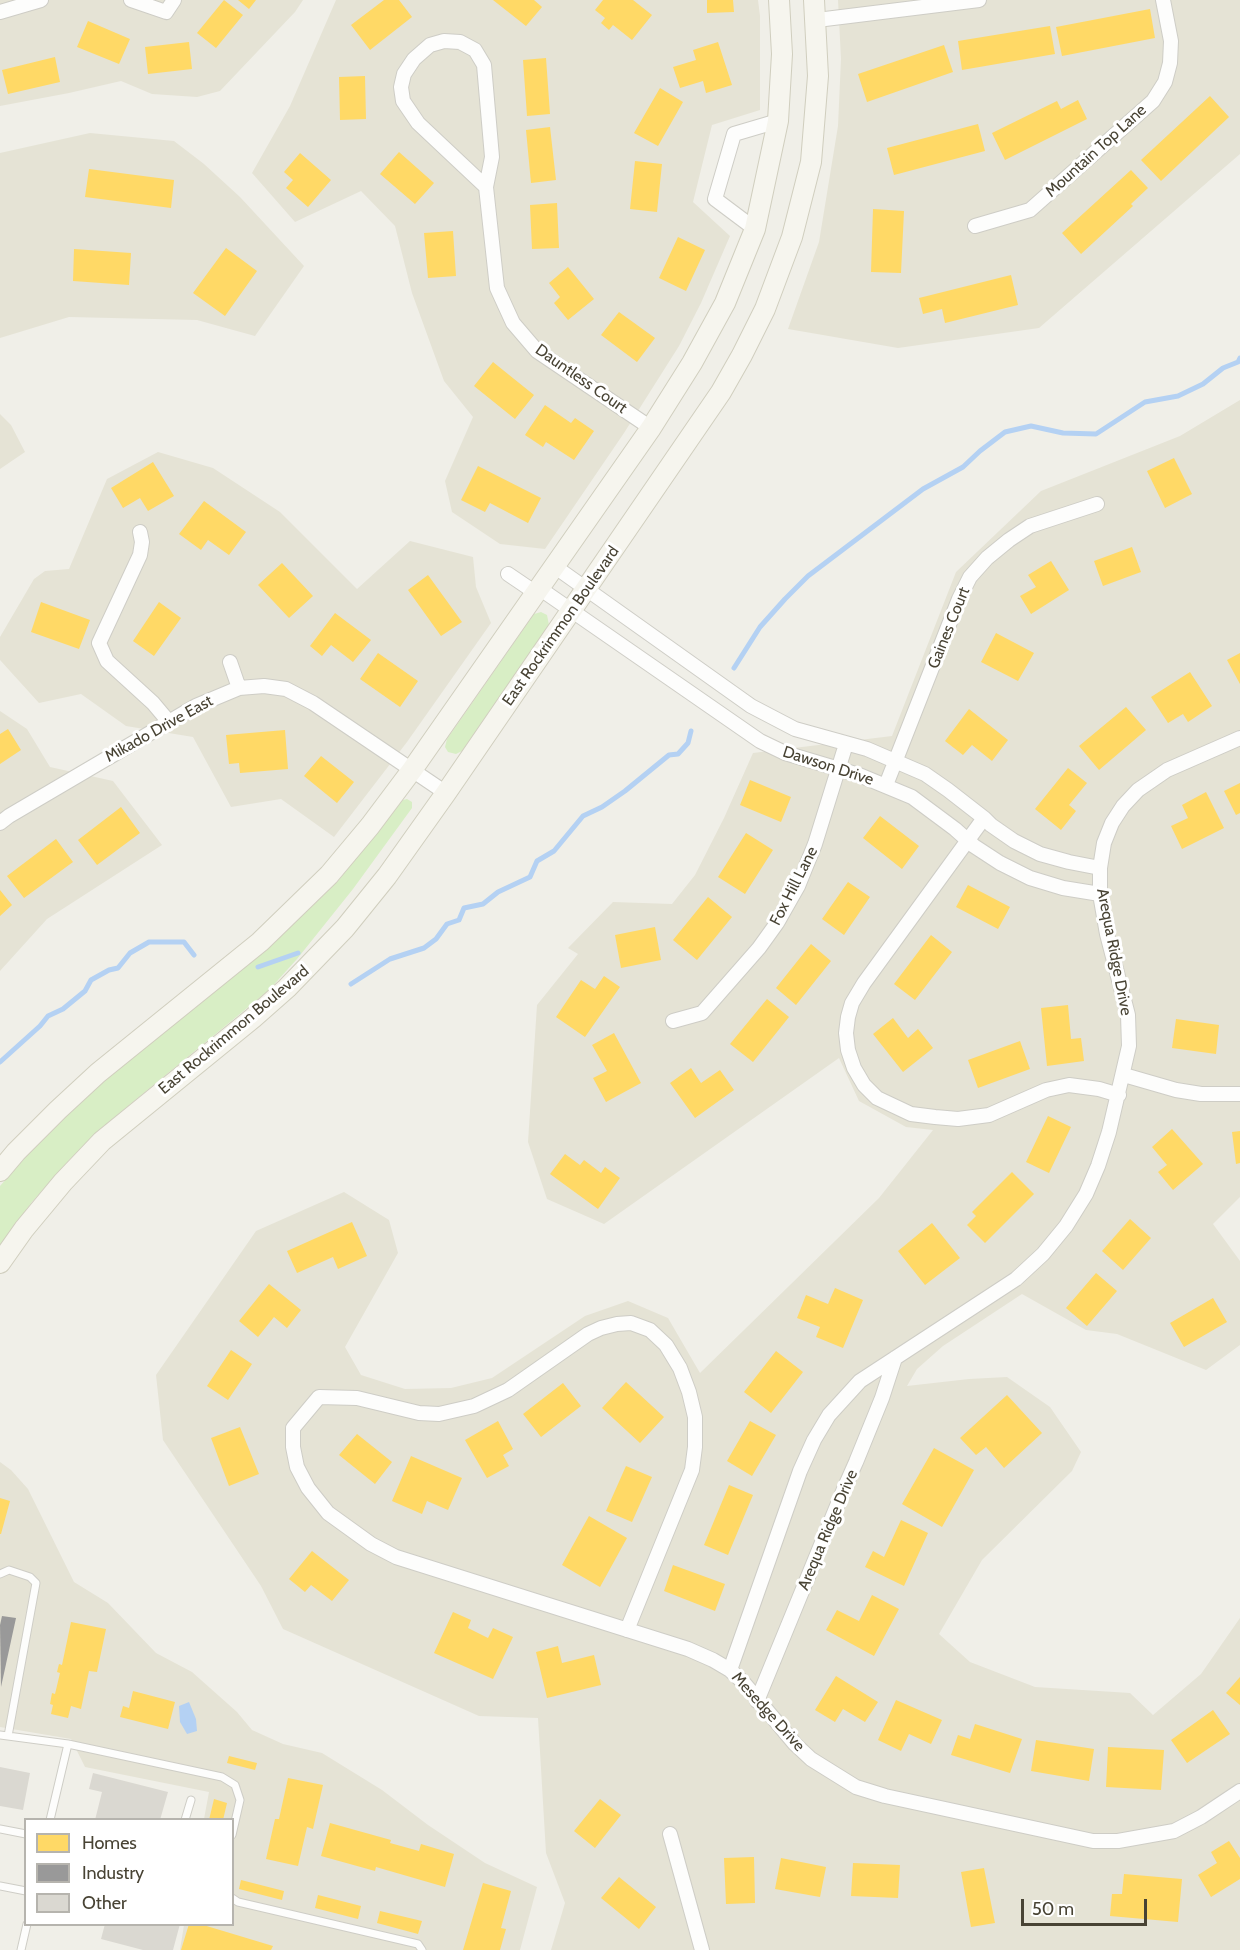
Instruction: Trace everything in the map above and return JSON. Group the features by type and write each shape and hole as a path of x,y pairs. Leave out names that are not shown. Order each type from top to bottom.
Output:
{"main road":[{"path":"0,1171 58,1110 98,1073 260,942 336,867 412,770 651,428 726,303 755,229 778,121 782,54 779,0"},
{"name":"East Rockrimmon Boulevard","path":"0,1263 24,1229 102,1141 253,1018 317,959 345,928 387,876 446,793 721,392 765,309 792,237 811,162 818,76 817,20 814,0"}],"street":[{"path":"0,12 40,0"},
{"path":"131,0 166,12 174,0"},
{"path":"817,20 975,0"},
{"name":"Mountain Top Lane","path":"975,226 1030,210 1153,101 1165,82 1170,63 1171,42 1163,0"},
{"name":"Dauntless Court","path":"486,187 418,123 403,101 401,87 404,74 414,59 430,45 444,41 460,42 475,50 484,65 492,157 486,187 497,288 513,323 537,351 651,428"},
{"path":"755,229 715,199 734,134 778,121"},
{"name":"Gaines Court","path":"886,785 959,599 970,577 987,558 1030,526 1096,504"},
{"path":"140,532 142,542 140,555 99,643 107,661 153,703 169,722"},
{"name":"Dawson Drive","path":"554,567 751,706 795,729 867,749 926,774 991,825 1014,841 1040,854 1100,868"},
{"name":"Dawson Drive","path":"508,574 572,611 760,741 785,753 859,774 886,785 922,804 1000,863 1030,878 1063,888 1100,894"},
{"path":"230,662 239,688"},
{"name":"Mikado Drive East","path":"0,823 196,706 239,688 264,686 286,689 313,703 446,793"},
{"name":"Arequa Ridge Drive","path":"730,1670 800,1471 814,1440 829,1415 860,1381 1016,1279 1043,1254 1066,1226 1086,1194 1098,1166 1119,1095 1129,1046 1128,1015 1107,934 1100,894 1100,868 1104,843 1112,823 1123,806 1138,790 1167,770 1240,738"},
{"name":"Fox Hill Lane","path":"672,1021 702,1013 759,948 777,923 798,886 815,844 846,744"},
{"path":"984,818 864,983 852,1003 846,1033 848,1050 864,1085 877,1098 911,1114 958,1119 989,1115 1046,1090 1069,1085 1099,1089 1119,1095"},
{"path":"1124,1075 1176,1090 1202,1094 1240,1094"},
{"name":"Mesedge Drive","path":"627,1630 692,1470 695,1447 696,1417 683,1376 666,1345 650,1330 631,1323 617,1323 601,1328 588,1334 508,1390 474,1406 439,1414 419,1413 357,1398 319,1397 293,1428 293,1447 297,1467 308,1488 328,1513 371,1544 396,1557 627,1630 688,1649 713,1660 730,1670 743,1682 795,1744 811,1759 856,1787 885,1796 1094,1841 1118,1841 1174,1831 1240,1792"},
{"name":"Arequa Ridge Drive","path":"758,1701 878,1409 895,1358"},
{"path":"670,1834 702,1950"}],"lane":[{"path":"0,1574 9,1570 30,1577 36,1583 8,1736"},
{"path":"0,1734 68,1744 222,1777 235,1785 240,1800 234,1826"},
{"path":"50,1818 68,1744"},
{"path":"186,1818 191,1800"},
{"path":"0,1829 24,1834"},
{"path":"0,1886 24,1891"},
{"path":"234,1899 418,1944 422,1950"},
{"path":"21,1950 27,1926"}],"shaded area":[{"path":"0,0 303,0 295,12 220,91 197,97 152,94 121,81 0,106"},
{"path":"336,0 758,0 760,110 712,125 693,202 730,236 701,303 679,346 624,433 545,549 500,544 452,512 445,481 473,417 444,381 412,293 395,226 361,191 295,222 252,173 290,106"},
{"path":"838,0 1240,0 1240,154 1039,328 898,348 788,329 819,242 838,126 841,59"},
{"path":"90,133 174,141 204,164 240,197 304,266 255,336 197,320 69,317 0,338 0,153"},
{"path":"1240,400 1240,1197 1213,1224 1240,1261 1240,1345 1206,1370 1117,1334 1086,1330 1022,1294 943,1346 917,1369 907,1386 1007,1377 1050,1407 1081,1452 1072,1471 982,1560 939,1634 970,1662 1035,1687 1130,1693 1153,1715 1201,1674 1240,1618 1240,1950 551,1950 565,1903 546,1853 538,1718 479,1716 283,1629 261,1586 163,1440 156,1375 256,1231 344,1192 389,1220 398,1253 345,1347 361,1375 405,1389 451,1388 492,1378 585,1316 628,1301 668,1318 700,1373 879,1198 933,1130 906,1127 859,1101 839,1058 604,1224 547,1199 528,1142 537,1005 578,954 568,948 613,902 672,904 695,875 753,753 892,736 956,572 1041,491 1180,436"},
{"path":"0,414 11,425 25,452 0,469"},
{"path":"158,452 213,468 280,512 357,589 410,541 473,557 476,587 491,623 407,742 334,837 281,799 231,807 193,737 126,726 81,694 39,703 0,660 0,637 34,579 45,571 69,569 107,479"},
{"path":"0,711 27,729 50,767 113,781 162,845 47,919 0,971"},
{"path":"0,1462 11,1470 28,1489 74,1582 108,1603 156,1653 192,1672 237,1712 252,1730 283,1744 322,1753 382,1790 428,1825 485,1863 537,1887 520,1950 180,1950 184,1926 234,1926 234,1818 204,1818 209,1792 85,1767 71,1739 0,1727"}],"green space":[{"path":"541,612 547,615 549,625 462,751 456,754 448,752 445,747 447,739 534,614"},
{"path":"407,799 412,802 412,808 353,889 269,990 111,1120 70,1159 32,1202 0,1245 0,1186 44,1136 82,1100 200,1000 269,946 304,914 338,881 403,800"}],"water":[{"path":"189,1702 196,1719 197,1731 187,1734 180,1722 179,1706"}],"building: Homes":[{"path":"224,0 243,15 216,48 197,33"},
{"path":"238,0 256,0 249,9"},
{"path":"384,0 399,0 412,17 370,50 351,25"},
{"path":"493,0 534,0 542,7 526,26"},
{"path":"603,0 633,0 652,15 632,40 613,25 609,30 601,23 605,18 595,10"},
{"path":"707,0 733,0 734,12 707,13"},
{"path":"1150,9 1155,38 1062,56 1056,27"},
{"path":"88,21 130,39 119,64 77,47"},
{"path":"1050,26 1055,54 962,70 958,41"},
{"path":"189,42 192,69 148,74 145,47"},
{"path":"718,42 732,85 706,93 703,81 680,88 673,67 696,60 693,50"},
{"path":"944,45 953,72 867,102 858,74"},
{"path":"55,57 60,82 8,94 2,70"},
{"path":"546,58 550,114 527,116 523,60"},
{"path":"365,76 366,119 340,120 339,77"},
{"path":"660,88 683,102 658,146 634,133"},
{"path":"1210,96 1229,117 1161,181 1141,160"},
{"path":"1078,100 1087,119 1005,160 992,133 1057,101 1061,109"},
{"path":"978,124 985,151 894,175 887,148"},
{"path":"550,127 556,180 531,183 526,130"},
{"path":"399,152 434,183 415,204 380,174"},
{"path":"300,153 331,180 308,207 286,188 293,180 284,172"},
{"path":"635,161 662,164 657,212 630,209"},
{"path":"89,169 174,180 171,208 85,197"},
{"path":"1131,170 1148,188 1131,204 1133,206 1081,254 1062,233"},
{"path":"557,203 559,248 532,249 530,205"},
{"path":"873,209 904,211 901,273 871,272"},
{"path":"453,231 456,276 428,278 424,233"},
{"path":"678,237 705,250 686,291 659,278"},
{"path":"226,248 257,271 225,316 193,293"},
{"path":"74,249 131,253 129,285 73,281"},
{"path":"568,267 594,299 568,320 554,303 560,297 549,283"},
{"path":"1011,275 1018,305 945,323 942,309 923,314 919,298"},
{"path":"619,312 655,338 637,362 601,335"},
{"path":"493,362 534,395 515,419 474,386"},
{"path":"545,405 571,423 575,418 594,431 574,460 546,442 543,447 525,435"},
{"path":"1174,458 1192,494 1165,508 1147,471"},
{"path":"153,462 174,496 148,511 140,498 123,508 111,488"},
{"path":"478,466 541,498 528,523 490,503 485,512 461,500"},
{"path":"204,501 246,532 229,555 208,540 201,550 179,534"},
{"path":"1132,547 1141,572 1103,586 1094,561"},
{"path":"1051,561 1069,590 1031,614 1020,596 1036,587 1028,575"},
{"path":"282,563 313,596 289,618 258,585"},
{"path":"428,575 462,622 441,636 408,590"},
{"path":"41,602 90,620 79,649 31,632"},
{"path":"159,602 181,618 154,656 133,641"},
{"path":"335,613 371,640 353,662 331,645 322,656 310,646"},
{"path":"996,633 1034,653 1018,681 981,662"},
{"path":"378,653 418,681 400,707 360,679"},
{"path":"1240,653 1240,684 1227,660"},
{"path":"1190,672 1212,706 1188,722 1183,714 1168,723 1151,697"},
{"path":"1126,707 1146,730 1099,770 1079,746"},
{"path":"969,709 1008,740 992,761 972,745 963,755 945,741"},
{"path":"8,729 21,750 0,764 0,734"},
{"path":"285,730 288,769 240,773 239,763 229,764 226,735"},
{"path":"321,756 354,782 337,803 304,776"},
{"path":"1068,768 1087,783 1069,805 1076,811 1061,830 1035,809"},
{"path":"750,780 791,797 781,822 740,805"},
{"path":"1240,783 1240,813 1236,815 1224,791"},
{"path":"1206,792 1224,828 1182,849 1171,826 1188,818 1182,805"},
{"path":"121,807 140,833 97,865 78,840"},
{"path":"880,816 919,846 902,869 863,838"},
{"path":"746,833 773,850 745,894 718,877"},
{"path":"56,839 73,862 24,898 7,876"},
{"path":"848,882 870,897 844,935 822,919"},
{"path":"968,885 1010,907 998,929 956,907"},
{"path":"0,890 12,905 0,916"},
{"path":"708,897 732,917 697,960 673,940"},
{"path":"655,927 661,960 621,968 615,935"},
{"path":"931,935 952,952 915,1000 894,984"},
{"path":"811,944 831,961 796,1005 776,988"},
{"path":"604,976 620,987 585,1037 556,1017 581,980 595,989"},
{"path":"767,999 789,1017 753,1062 730,1044"},
{"path":"1068,1005 1071,1039 1081,1038 1084,1061 1047,1066 1041,1008"},
{"path":"893,1018 908,1038 918,1029 933,1048 903,1072 873,1034"},
{"path":"1176,1019 1219,1025 1216,1054 1172,1048"},
{"path":"614,1033 641,1083 606,1102 593,1078 607,1071 592,1045"},
{"path":"1020,1041 1030,1069 978,1088 968,1060"},
{"path":"691,1068 701,1083 720,1070 734,1090 695,1118 670,1083"},
{"path":"1048,1116 1071,1127 1049,1173 1026,1162"},
{"path":"1172,1129 1203,1164 1173,1190 1158,1172 1167,1165 1152,1147"},
{"path":"1240,1131 1240,1163 1236,1164 1232,1132"},
{"path":"565,1154 580,1165 584,1160 601,1173 605,1167 620,1178 598,1209 550,1174"},
{"path":"1012,1172 1034,1194 985,1243 967,1225 976,1216 972,1212"},
{"path":"1130,1219 1151,1238 1123,1270 1102,1251"},
{"path":"352,1222 367,1256 338,1269 333,1257 297,1273 287,1251"},
{"path":"932,1223 960,1258 925,1285 898,1251"},
{"path":"1096,1273 1117,1291 1087,1326 1066,1308"},
{"path":"269,1284 301,1310 287,1328 274,1317 258,1337 239,1321"},
{"path":"835,1288 863,1300 843,1348 816,1337 820,1327 797,1318 806,1295 828,1304"},
{"path":"1213,1298 1227,1322 1184,1347 1170,1323"},
{"path":"231,1350 252,1364 228,1400 207,1386"},
{"path":"776,1351 803,1372 771,1413 744,1392"},
{"path":"626,1382 664,1417 640,1443 602,1408"},
{"path":"563,1383 581,1406 541,1437 523,1414"},
{"path":"1007,1395 1042,1433 1004,1468 986,1447 976,1455 960,1438"},
{"path":"498,1421 513,1449 503,1455 509,1466 487,1478 465,1440"},
{"path":"750,1421 776,1435 752,1476 727,1461"},
{"path":"240,1427 259,1474 229,1486 211,1438"},
{"path":"357,1434 392,1462 375,1484 339,1455"},
{"path":"934,1448 974,1470 942,1527 902,1504"},
{"path":"411,1456 462,1478 448,1510 427,1501 422,1514 392,1501"},
{"path":"626,1466 652,1477 632,1522 606,1511"},
{"path":"729,1485 753,1495 728,1555 704,1545"},
{"path":"0,1498 10,1501 1,1534 0,1534"},
{"path":"589,1516 627,1538 600,1587 562,1565"},
{"path":"901,1520 928,1533 904,1586 865,1567 873,1551 884,1557"},
{"path":"312,1551 349,1580 332,1601 311,1585 305,1592 289,1579"},
{"path":"673,1565 725,1584 715,1611 664,1591"},
{"path":"872,1595 899,1609 874,1656 826,1630 837,1610 859,1621"},
{"path":"453,1612 471,1620 468,1628 488,1638 493,1628 513,1637 493,1679 434,1653"},
{"path":"71,1622 106,1629 97,1672 89,1671 81,1709 71,1706 68,1718 51,1714 53,1705 50,1704 52,1693 55,1694 60,1673 57,1672 59,1664 62,1665"},
{"path":"558,1646 562,1663 594,1655 601,1685 547,1698 536,1652"},
{"path":"836,1676 878,1702 865,1722 843,1709 835,1722 815,1710"},
{"path":"1240,1677 1240,1705 1226,1693"},
{"path":"133,1691 175,1702 168,1729 120,1717 123,1706 129,1708"},
{"path":"896,1700 942,1720 931,1744 909,1734 901,1751 878,1740"},
{"path":"1213,1710 1230,1734 1187,1763 1171,1740"},
{"path":"975,1724 1022,1739 1010,1773 951,1755 958,1735 970,1739"},
{"path":"1036,1740 1094,1749 1089,1781 1031,1771"},
{"path":"1108,1747 1164,1750 1161,1790 1106,1787"},
{"path":"229,1756 257,1763 255,1770 227,1763"},
{"path":"288,1778 323,1785 313,1829 307,1827 298,1866 266,1859 275,1819 279,1819"},
{"path":"214,1799 227,1803 223,1818 209,1818"},
{"path":"600,1799 621,1815 595,1848 574,1831"},
{"path":"330,1823 391,1840 390,1843 419,1851 421,1844 454,1854 445,1887 376,1867 375,1871 321,1856"},
{"path":"1229,1841 1240,1858 1240,1879 1211,1897 1198,1875 1217,1863 1211,1852"},
{"path":"754,1857 755,1903 726,1904 724,1858"},
{"path":"781,1858 826,1867 820,1897 775,1889"},
{"path":"853,1863 900,1865 898,1898 851,1896"},
{"path":"984,1868 995,1923 971,1927 961,1872"},
{"path":"1124,1874 1182,1879 1178,1922 1110,1916 1112,1894 1122,1894"},
{"path":"619,1877 656,1907 639,1929 601,1898"},
{"path":"241,1880 284,1891 282,1900 239,1889"},
{"path":"483,1883 511,1891 501,1928 506,1929 500,1950 463,1950"},
{"path":"318,1895 361,1906 358,1919 315,1908"},
{"path":"380,1911 422,1921 418,1934 377,1923"},
{"path":"188,1926 207,1926 273,1946 271,1950 181,1950"}],"building: Industry":[{"path":"2,1616 16,1618 1,1687 0,1625"}],"building: Other":[{"path":"0,1767 30,1773 23,1810 0,1806"},
{"path":"93,1773 168,1792 161,1818 96,1818 102,1792 89,1789"},
{"path":"104,1926 179,1926 173,1950 143,1950 101,1939"}],"waterway":[{"path":"734,668 760,627 808,576 923,489 963,467 1005,432 1031,426 1063,433 1096,434 1145,402 1178,396 1203,384 1223,368 1238,362 1240,358"},
{"path":"351,984 390,959 424,948 436,939 447,924 459,920 464,908 483,904 498,892 530,877 537,861 554,851 583,816 602,807 625,791 669,755 678,754 688,743 691,731"},
{"path":"0,1062 48,1016 63,1009 85,991 91,980 109,970 118,968 130,953 149,942 184,942 194,955"},
{"path":"258,967 298,953"}]}
